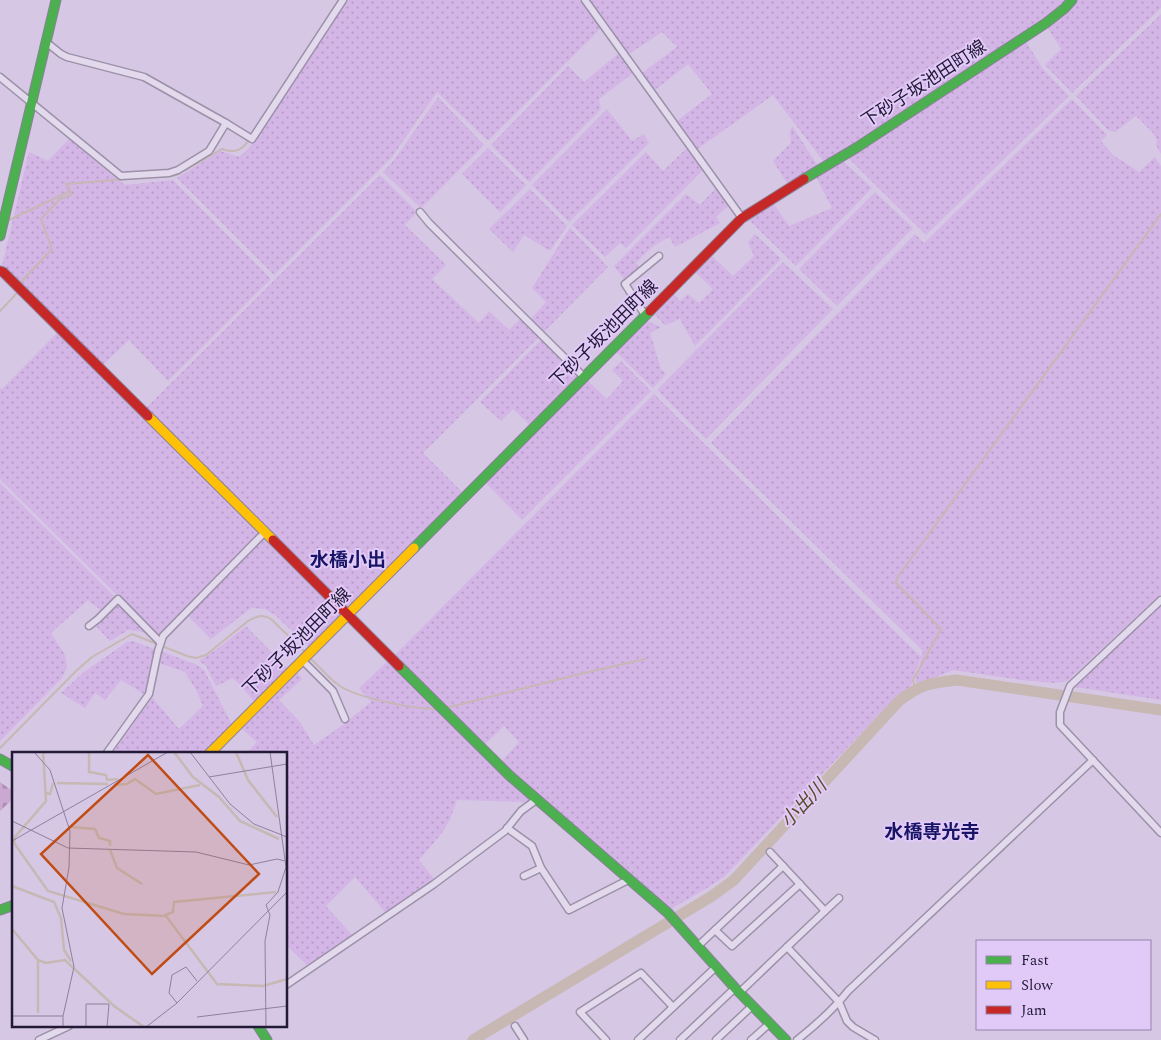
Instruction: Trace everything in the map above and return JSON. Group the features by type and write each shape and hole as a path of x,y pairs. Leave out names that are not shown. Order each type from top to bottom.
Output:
{"main road":[{"path":"0,236 56,0"},
{"name":"下砂子坂池田町線","path":"212,752 742,218 856,148 1046,23 1072,0"},
{"path":"0,271 536,800 668,913 737,990 786,1040"},
{"path":"0,759 12,767"},
{"path":"0,910 12,906"},
{"path":"259,1028 267,1040"}],"street":[{"path":"46,42 67,57 144,77 252,139 343,0"},
{"path":"585,0 742,218"},
{"path":"0,78 121,176 169,173 178,170 209,150 226,123"},
{"path":"420,212 584,377"},
{"path":"645,315 625,284 659,256"},
{"path":"107,752 149,694 160,642 163,636 264,533"},
{"path":"89,626 98,620 118,599 160,642"},
{"path":"1161,600 1070,686 1060,712 1060,725 1161,833"},
{"path":"302,660 333,691 345,719"},
{"path":"797,1040 811,1029 855,984 1093,760"},
{"path":"288,984 434,884 507,828 521,811 536,800"},
{"path":"507,828 532,846 541,868 568,910 630,879"},
{"path":"770,852 825,911"},
{"path":"698,946 783,866"},
{"path":"524,876 541,868"},
{"path":"715,930 732,946 800,884"},
{"path":"680,1040 787,947 839,898"},
{"path":"787,947 839,1002 847,1020 874,1040"},
{"path":"638,1040 716,967"},
{"path":"606,1040 580,1012 640,973 673,1007"},
{"path":"716,1040 752,1006"},
{"path":"752,1040 769,1024"},
{"path":"515,1026 524,1040"},
{"path":"39,1040 65,1028"}],"shaded area":[{"path":"345,0 581,0 601,28 488,141 437,92 392,157 274,275 177,178 220,151 239,157 249,148"},
{"path":"589,0 1066,0 1043,21 824,162 773,95 696,150 677,121 712,94 688,64 655,90 642,73 677,47 662,32 629,54"},
{"path":"1076,0 1161,0 1161,8 1072,93 1045,65 1061,49 1047,27 1067,13"},
{"path":"1161,14 1161,154 1156,145 1157,139 1136,116 1115,132 1108,130 1076,96"},
{"path":"1026,42 1043,69 1069,96 926,235 848,158"},
{"path":"619,53 633,73 599,99 601,109 529,182 491,145 568,66 584,82"},
{"path":"438,97 484,145 421,208 383,172 395,159"},
{"path":"1072,99 1107,135 1101,141 1113,155 1139,172 1155,157 1161,166 1161,594 1067,681 1055,683 1021,680 953,670 923,683 915,682 923,651 711,443 915,234 924,243"},
{"path":"607,109 632,141 644,134 649,143 569,222 532,185"},
{"path":"792,126 818,166 787,183 773,161 791,143 790,132"},
{"path":"69,139 125,185 173,180 271,279 168,381 129,340 102,366 2,266 29,152 48,161"},
{"path":"488,148 526,185 500,212 462,174"},
{"path":"687,148 703,170 626,248 620,243 605,257 572,225 646,152 663,171"},
{"path":"843,161 872,188 796,266 749,220 773,203 789,226 832,208 816,177"},
{"path":"380,175 417,212 405,225 446,265 432,279 479,323 489,311 509,330 521,318 539,337 423,453 463,493 350,608 344,606 146,408"},
{"path":"716,188 729,205 716,217 720,223 675,247 669,237 652,247 636,263 640,268 625,281 614,266 686,194 700,205"},
{"path":"530,189 567,226 550,251 524,235 513,252 489,229"},
{"path":"875,192 913,228 837,306 799,269"},
{"path":"570,228 608,267 543,333 531,319 546,302 532,288"},
{"path":"755,234 781,259 695,346 680,319 665,325 654,314 674,294 680,301 688,294 699,303 713,289 695,272 712,256 733,276 754,256 748,242"},
{"path":"783,262 833,309 706,439 657,390"},
{"path":"647,321 661,327 650,333 661,369 666,374 653,388 615,351"},
{"path":"58,332 260,535 161,634 156,634 0,479 0,388 2,389"},
{"path":"542,339 580,377 530,425 513,409 501,421 480,402"},
{"path":"621,361 651,391 522,520 485,482 587,380 607,399 623,381 612,370"},
{"path":"654,394 921,657 910,687 889,704 725,876 669,910 616,862 525,786 501,762 519,742 504,726 484,745 394,656"},
{"path":"0,483 116,598 103,612 88,600 51,633 65,655 67,667 62,678 0,741"},
{"path":"263,539 266,539 340,612 339,618 309,647 275,615 265,609 251,608 211,639 188,616"},
{"path":"121,604 154,637 143,632 128,630 110,641 95,625 116,605"},
{"path":"1161,605 1161,700 1075,687 1117,647"},
{"path":"246,626 288,669 255,702 233,678 216,686 206,666 199,661"},
{"path":"133,641 154,649 147,691 144,694 121,680 105,700 95,693 85,708 61,693 84,672 127,642"},
{"path":"161,651 197,665 204,670 232,725 205,752 113,752 152,697 179,729 203,706 185,672 159,663"},
{"path":"389,660 530,799 528,802 457,800 442,833 419,860 434,879 386,913 355,877 326,906 352,935 307,965 288,947 288,752 248,752 257,742 241,728 297,672 302,679 279,700 300,722 314,745 371,702 359,688"}],"green space":[{"path":"0,782 12,791 12,800 0,811"}],"waterway":[{"path":"325,21 339,0"},
{"path":"171,176 177,175 222,149 238,150 250,138"},
{"path":"20,283 52,249 41,219 60,199 71,195 66,184 163,176"},
{"path":"7,221 70,191"},
{"path":"915,689 913,680 941,629 896,583 897,578 1161,214"},
{"path":"0,311 18,292"},
{"path":"0,748 92,657 132,634 196,658 206,655 248,621 263,616 271,619 306,653"},
{"path":"309,657 340,686 360,695 417,708 439,709"},
{"path":"446,708 645,659"},
{"name":"小出川","path":"473,1040 712,896 734,880 899,701 920,688 933,683 957,680 1161,710"}],"traffic: fast":[{"path":"0,236 56,0"},
{"path":"804,179 856,148 1046,23 1072,0"},
{"path":"414,548 650,311"},
{"path":"399,666 510,776 668,913 735,988 786,1040"},
{"path":"0,759 12,766"},
{"path":"0,910 12,906"},
{"path":"259,1028 267,1040"}],"traffic: slow":[{"path":"148,416 273,540"},
{"path":"211,752 414,548"}],"traffic: jam":[{"path":"650,311 742,218 804,179"},
{"path":"0,271 148,416"},
{"path":"273,540 399,666"}],"district":[{"name":"水橋小出","path":"348,560"},
{"name":"水橋専光寺","path":"932,832"}]}
